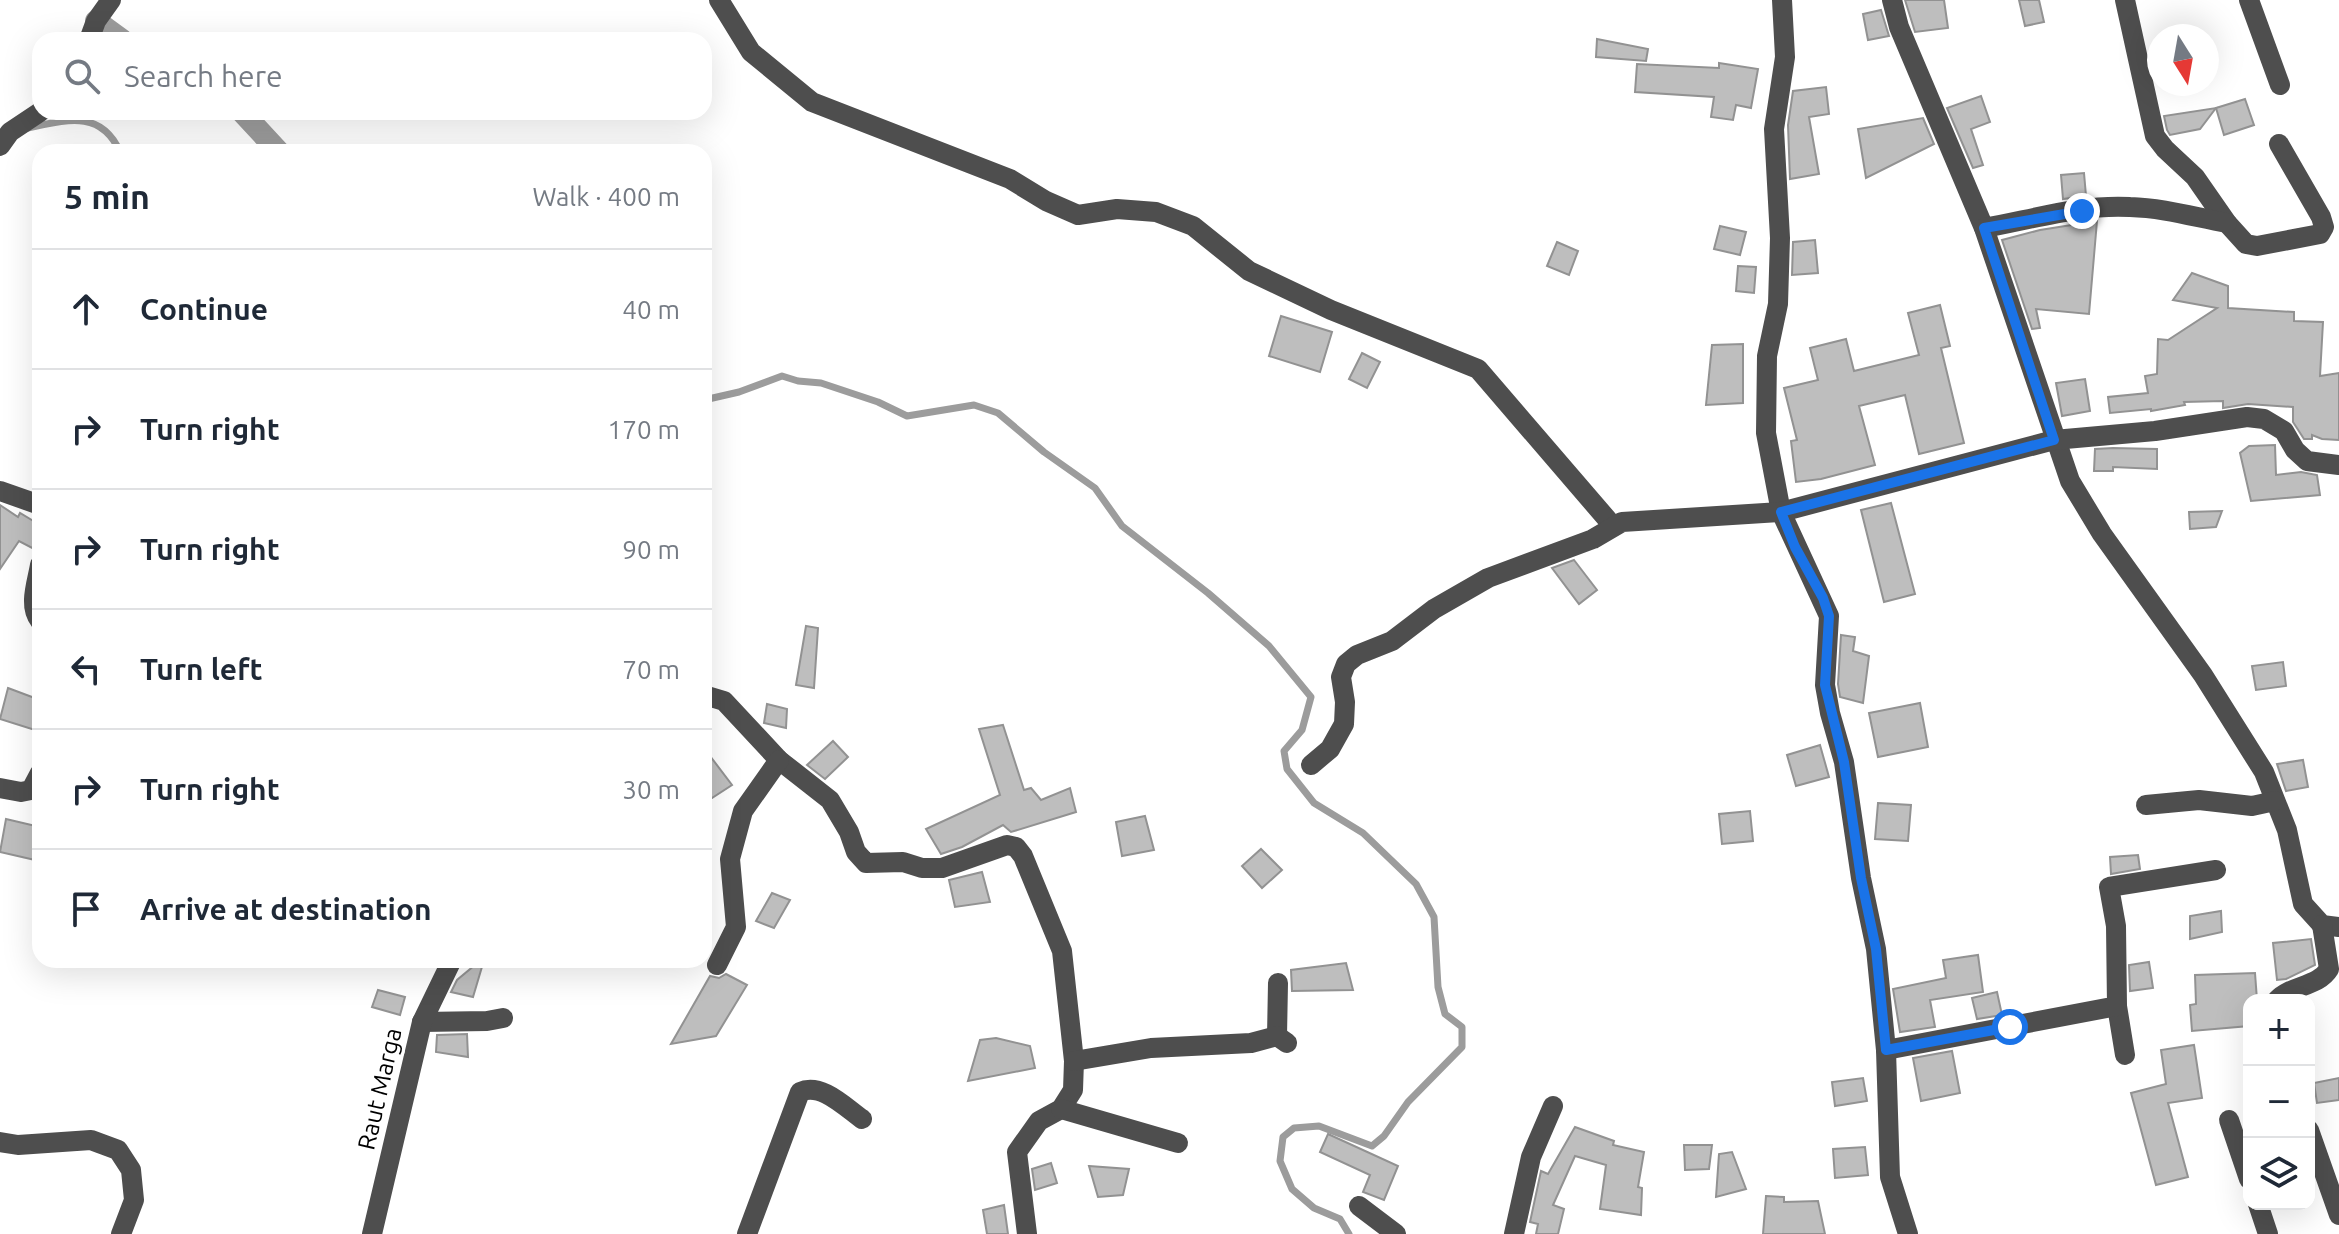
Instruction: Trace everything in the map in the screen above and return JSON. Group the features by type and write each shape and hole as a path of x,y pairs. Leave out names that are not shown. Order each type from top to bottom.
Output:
{"street":[{"path":"92,32 111,0"},
{"path":"719,0 751,52 812,102 1010,179 1046,201 1078,215 1117,209 1156,212 1193,226 1249,271 1331,310 1478,369 1613,526"},
{"path":"1782,0 1785,57 1774,129 1780,238 1778,304 1767,356 1766,433 1781,512 1829,616 1825,685 1844,762 1861,878 1876,949 1886,1050 1890,1177 1908,1234"},
{"path":"1892,0 1899,27 1984,228 2070,481 2203,675 2254,756 2287,830 2303,904 2330,926 2329,969 2325,977 2300,985 2286,994"},
{"path":"2125,0 2155,136 2195,177 2246,244 2257,246 2320,234 2324,227 2279,144"},
{"path":"2249,0 2280,85"},
{"path":"0,146 10,132 32,117"},
{"path":"1984,228 2126,206 2175,210 2227,223"},
{"path":"1311,765 1330,749 1344,724 1341,677 1346,664 1357,655 1392,641 1434,609 1488,578 1593,539 1613,526 1630,521 1781,512 2054,440 2155,431 2247,417 2264,419 2284,431 2295,450 2307,461 2339,465"},
{"path":"0,491 32,502"},
{"path":"712,697 724,701 779,760 830,800 849,832 856,852 866,863 903,862 922,868 942,868 1007,845 1016,847 1023,856 1062,951 1074,1061 1073,1090 1061,1109 1039,1121 1017,1152 1027,1234"},
{"path":"717,965 736,927 730,859 743,811 779,760"},
{"path":"0,788 21,792 32,788"},
{"path":"2146,805 2199,800 2252,806 2275,801"},
{"path":"2125,1055 2117,1006 2116,926 2109,887 2216,870"},
{"name":"Raut Marga","path":"372,1234 422,1022 448,968"},
{"path":"1074,1061 1151,1048 1282,1040 1278,983"},
{"path":"1886,1050 2117,1006"},
{"path":"422,1022 503,1018"},
{"path":"747,1234 800,1092 808,1088 818,1089 862,1119"},
{"path":"1514,1234 1531,1157 1553,1106"},
{"path":"1061,1109 1178,1143"},
{"path":"2229,1120 2243,1161"},
{"path":"2310,1138 2318,1182 2339,1215"},
{"path":"0,1142 18,1145 91,1140 118,1150 131,1170 134,1200 121,1234"},
{"path":"1359,1206 1396,1234"},
{"path":"2260,1210 2268,1234"}],"building":[{"path":"1905,0 1944,0 1948,28 1915,32"},
{"path":"2019,0 2039,0 2044,22 2025,26"},
{"path":"1881,10 1889,36 1868,40 1863,14"},
{"path":"1597,39 1648,49 1646,61 1596,57"},
{"path":"1719,63 1758,69 1751,108 1736,105 1733,120 1711,117 1714,97 1635,92 1637,64 1719,68"},
{"path":"1826,87 1829,114 1809,117 1819,174 1790,179 1788,125 1793,91"},
{"path":"1981,96 1990,122 1971,129 1983,165 1973,168 1947,108"},
{"path":"2245,99 2254,125 2224,135 2216,108"},
{"path":"2216,108 2200,129 2170,135 2167,130 2164,116"},
{"path":"1923,118 1934,144 1866,178 1858,129"},
{"path":"2084,173 2086,196 2063,199 2061,175"},
{"path":"2097,221 2089,314 2036,309 2040,328 2032,329 2002,240"},
{"path":"1720,226 1746,232 1740,255 1714,249"},
{"path":"1815,240 1818,273 1792,275 1793,242"},
{"path":"1557,242 1578,251 1569,275 1547,266"},
{"path":"1738,266 1756,267 1754,293 1736,291"},
{"path":"2192,273 2228,286 2228,308 2294,312 2294,321 2323,322 2320,376 2339,373 2339,440 2312,435 2312,439 2304,439 2293,422 2293,407 2248,404 2223,408 2223,401 2184,402 2185,405 2151,411 2110,413 2108,397 2148,393 2145,376 2157,374 2158,339 2168,340 2217,308 2173,300"},
{"path":"1940,305 1950,346 1941,348 1964,443 1919,454 1905,395 1859,406 1875,465 1796,482 1791,441 1797,440 1784,388 1818,380 1810,348 1846,339 1854,371 1919,355 1908,313"},
{"path":"1281,316 1332,332 1320,372 1269,356"},
{"path":"1743,344 1743,403 1706,405 1712,345"},
{"path":"1362,353 1380,362 1367,388 1349,379"},
{"path":"2085,379 2090,411 2062,416 2056,383"},
{"path":"2275,445 2276,475 2301,472 2317,475 2320,495 2251,501 2240,453 2249,446"},
{"path":"2095,449 2157,449 2157,469 2113,467 2113,471 2094,471"},
{"path":"1891,503 1915,594 1884,602 1861,510"},
{"path":"0,505 18,517 20,513 32,520 32,548 19,541 0,569"},
{"path":"2222,511 2216,527 2190,529 2189,512"},
{"path":"1574,560 1597,590 1579,604 1552,568"},
{"path":"806,626 818,628 814,688 796,685"},
{"path":"1841,635 1855,637 1853,651 1869,656 1863,703 1840,697"},
{"path":"2283,662 2286,686 2256,690 2252,666"},
{"path":"8,688 32,697 32,729 0,719"},
{"path":"1920,703 1928,747 1878,757 1869,713"},
{"path":"767,704 787,709 786,728 764,723"},
{"path":"1003,725 1024,790 1031,788 1041,800 1070,788 1076,812 1011,832 1003,825 962,847 941,854 926,829 1000,795 979,729"},
{"path":"833,741 848,757 825,779 807,765"},
{"path":"1820,745 1829,777 1796,786 1787,755"},
{"path":"712,759 732,785 712,798"},
{"path":"2303,760 2308,787 2286,791 2277,764"},
{"path":"1878,803 1911,805 1908,841 1875,839"},
{"path":"1750,811 1753,841 1722,844 1719,814"},
{"path":"1145,816 1154,850 1122,856 1116,822"},
{"path":"6,819 32,825 32,859 0,852"},
{"path":"1261,849 1282,870 1262,888 1242,866"},
{"path":"2138,855 2140,869 2111,874 2110,857"},
{"path":"982,872 990,902 955,907 949,880"},
{"path":"772,893 790,900 774,928 756,921"},
{"path":"2221,911 2222,932 2190,939 2190,916"},
{"path":"2311,939 2315,965 2277,980 2273,943"},
{"path":"1978,955 1983,992 1930,1000 1935,1027 1900,1032 1893,989 1946,978 1943,960"},
{"path":"2149,962 2153,988 2130,991 2129,965"},
{"path":"1346,963 1353,990 1292,991 1291,970"},
{"path":"471,968 482,968 473,997 451,992 457,980"},
{"path":"2255,973 2257,994 2243,994 2243,1027 2192,1031 2190,1005 2196,1004 2195,975"},
{"path":"726,974 747,985 716,1036 671,1044 710,976 719,978"},
{"path":"378,990 405,997 400,1015 372,1007"},
{"path":"1997,992 2002,1015 1977,1019 1972,998"},
{"path":"467,1034 468,1057 436,1052 437,1035"},
{"path":"996,1038 1030,1046 1035,1068 968,1081 980,1040"},
{"path":"2194,1045 2202,1098 2168,1103 2188,1177 2156,1185 2131,1093 2166,1084 2161,1050"},
{"path":"1952,1051 1960,1093 1921,1101 1913,1058"},
{"path":"1863,1078 1867,1101 1835,1106 1832,1082"},
{"path":"2339,1078 2339,1100 2317,1103 2315,1083"},
{"path":"1575,1127 1614,1141 1613,1145 1644,1152 1638,1187 1642,1188 1641,1215 1600,1209 1606,1165 1575,1156 1553,1205 1564,1209 1558,1234 1536,1234 1538,1224 1530,1222 1541,1171 1548,1174"},
{"path":"1328,1134 1398,1166 1384,1200 1363,1192 1370,1175 1320,1152"},
{"path":"1684,1145 1712,1145 1709,1169 1685,1170"},
{"path":"1865,1147 1868,1175 1835,1178 1833,1149"},
{"path":"1732,1152 1746,1189 1716,1197 1719,1154"},
{"path":"1051,1163 1057,1183 1035,1190 1032,1169"},
{"path":"1089,1166 1129,1169 1123,1195 1098,1197"},
{"path":"1766,1196 1784,1197 1784,1202 1818,1201 1825,1234 1763,1234"},
{"path":"1004,1205 1008,1234 987,1234 983,1210"}],"waterway":[{"path":"96,21 111,32"},
{"path":"249,120 272,144"},
{"path":"28,128 56,122 93,123 103,129 115,144"},
{"path":"712,398 782,376 821,383 878,402 907,416 974,405 998,413 1044,452 1095,488 1122,526 1208,593 1269,646 1311,697 1302,730 1284,751 1287,769 1314,803 1363,833 1416,884 1434,917 1438,987 1445,1014 1462,1027 1462,1047 1408,1102 1384,1136 1372,1146 1319,1126 1294,1128 1283,1137 1280,1161 1292,1189 1314,1208 1340,1219 1349,1234"}],"route":[{"path":"2010,1027 1886,1050 1876,949 1861,878 1844,762 1825,685 1829,616 1781,512 2054,440 1984,228 2082,211"}]}
